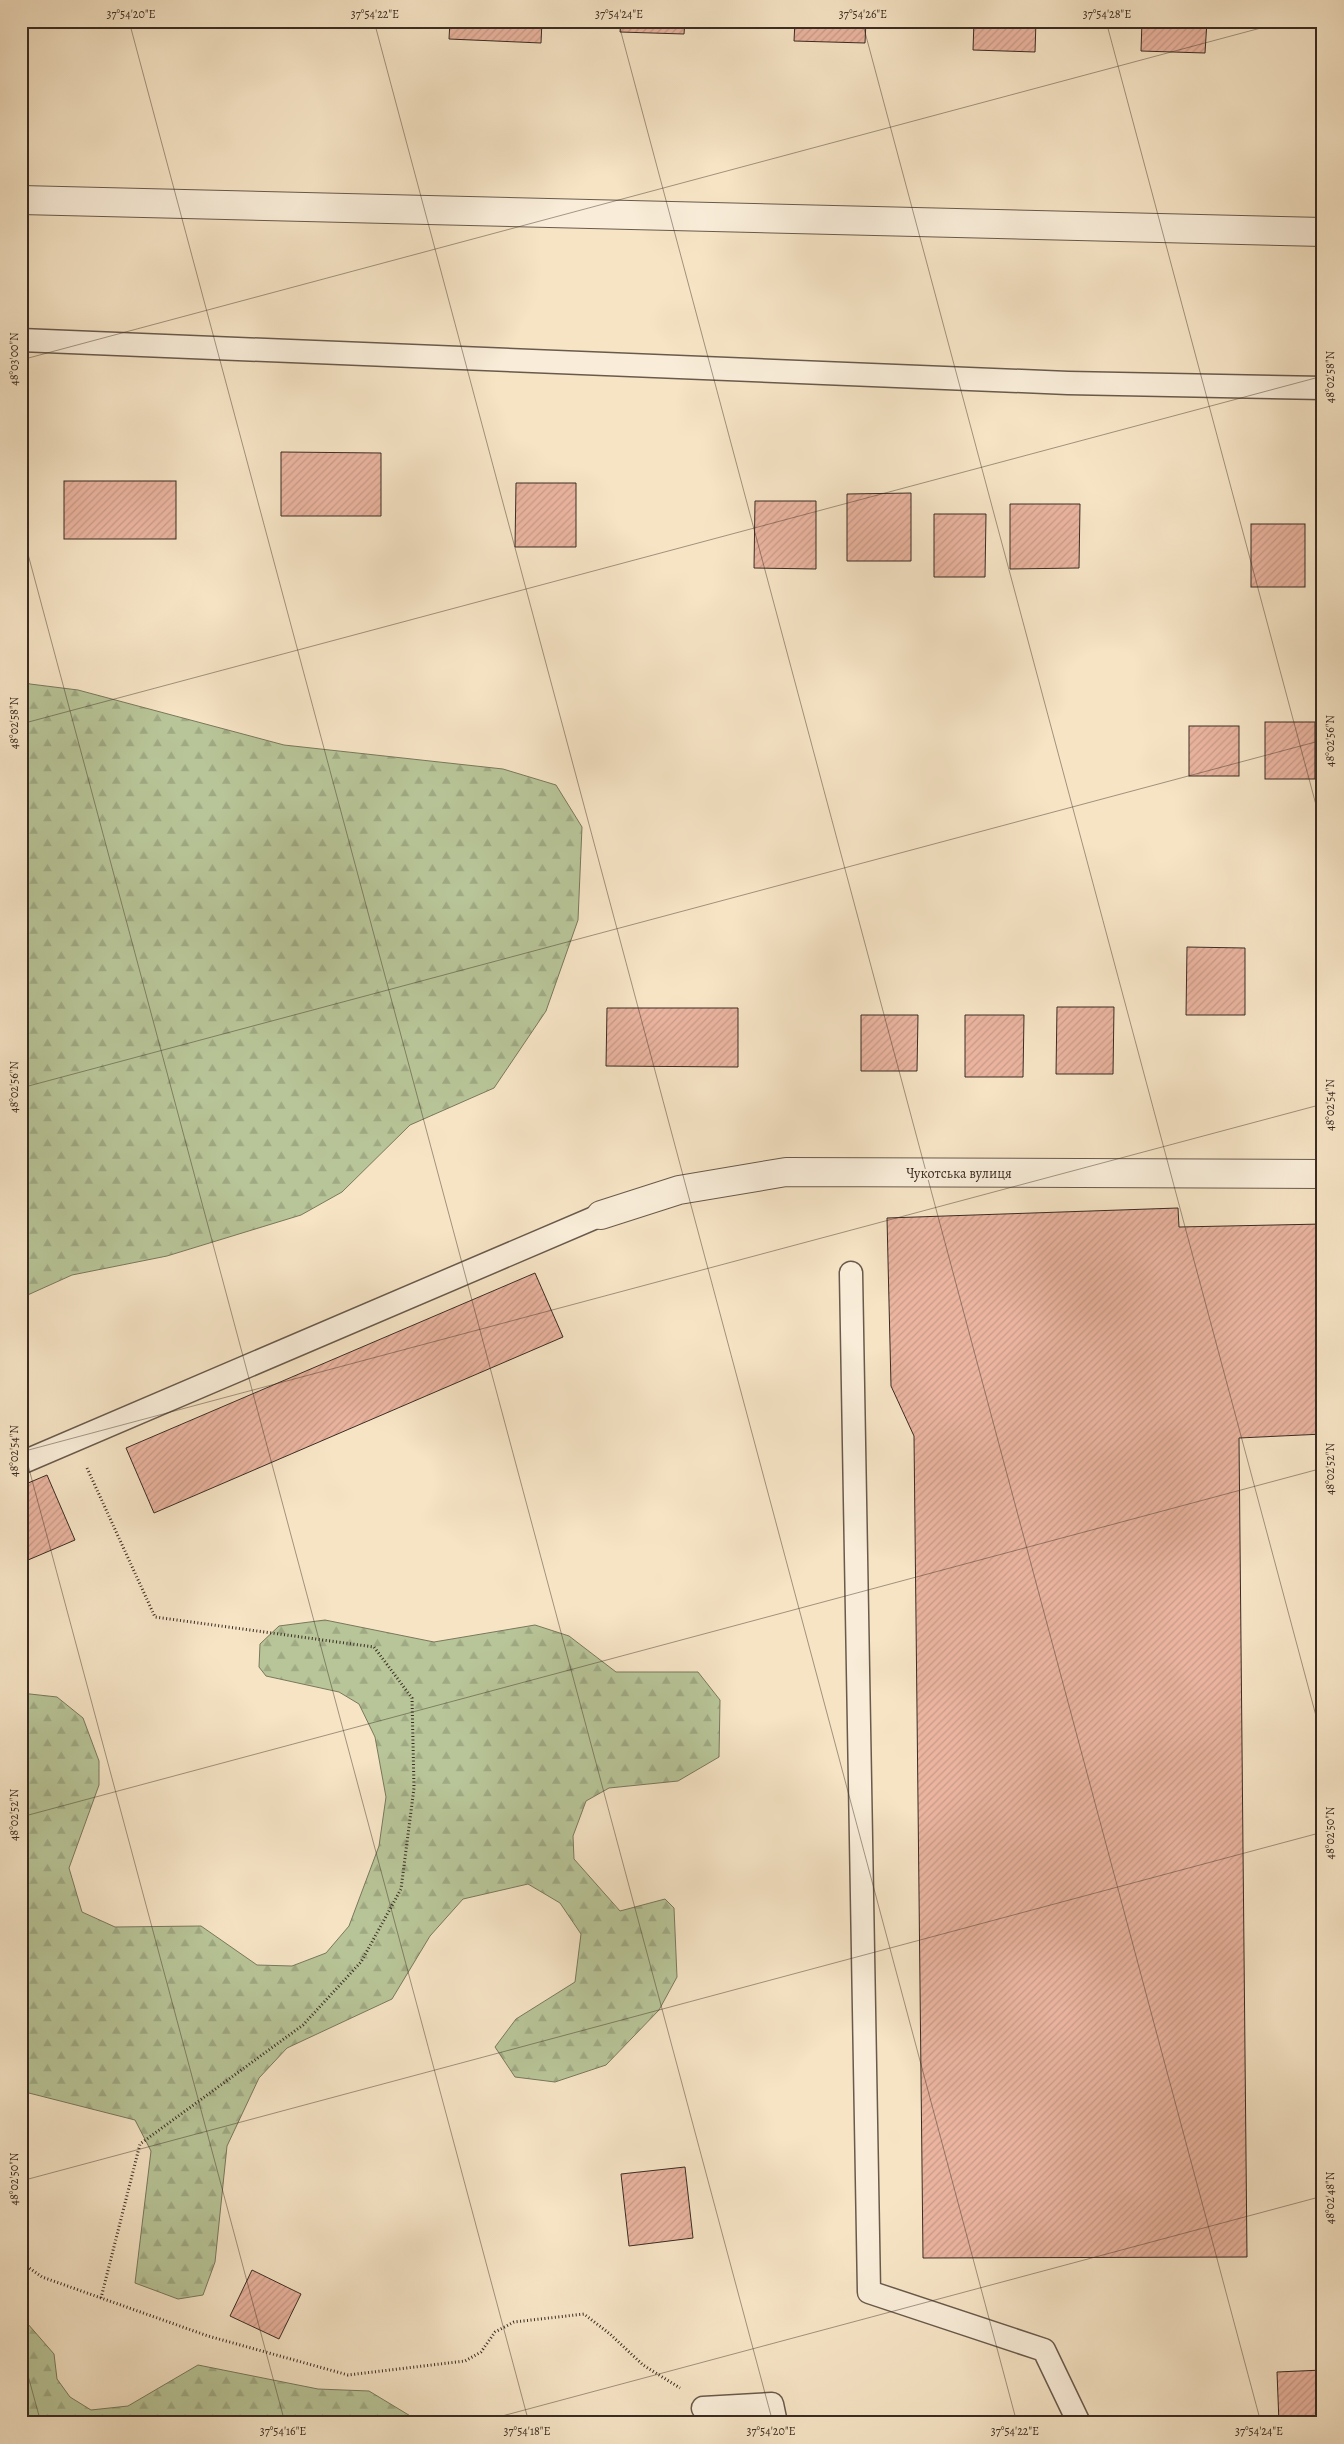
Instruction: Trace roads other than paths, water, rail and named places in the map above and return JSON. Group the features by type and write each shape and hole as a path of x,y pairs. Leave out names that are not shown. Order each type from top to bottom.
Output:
{"street":[{"path":"21,200 1323,232"},
{"name":"Чукотська вулиця","path":"601,1215 679,1190 786,1172 1323,1174"}],"lane":[{"path":"21,340 1068,383 1323,388"},
{"path":"21,1463 601,1215"},
{"path":"851,1273 870,2292 1044,2350 1079,2423"},
{"path":"703,2408 772,2404 776,2423"}]}
